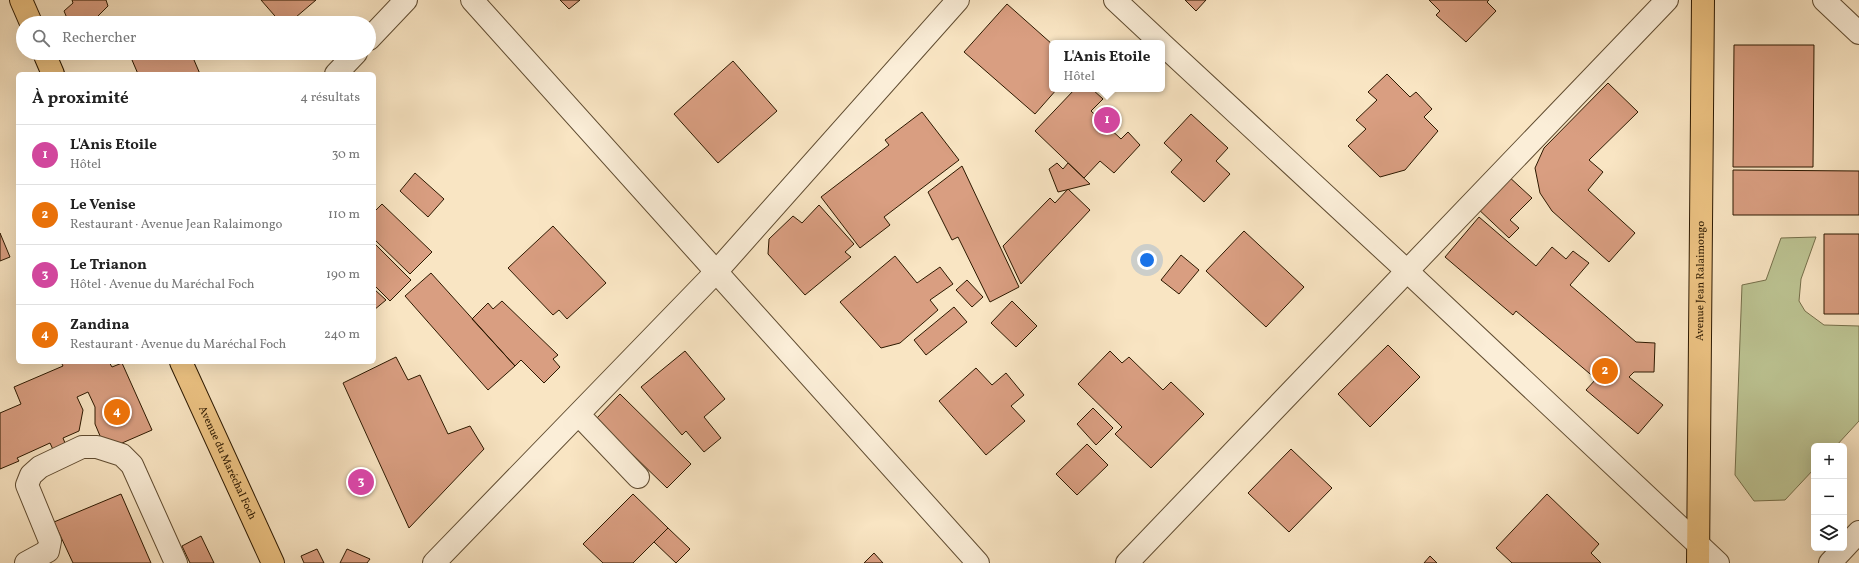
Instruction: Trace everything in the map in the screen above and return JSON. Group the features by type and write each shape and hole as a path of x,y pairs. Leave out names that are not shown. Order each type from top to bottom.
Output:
{"main road":[{"path":"21,0 28,16"},
{"name":"Avenue Jean Ralaimongo","path":"1698,554 1703,0"},
{"path":"47,60 52,72"},
{"name":"Avenue du Maréchal Foch","path":"182,364 273,563"}],"street":[{"path":"376,32 406,0"},
{"path":"472,0 978,563"},
{"path":"434,563 716,272 958,0"},
{"path":"1115,0 1159,40"},
{"path":"1127,563 1667,0"},
{"path":"1824,0 1859,33"},
{"path":"1165,46 1407,271 1698,554 1718,563"},
{"path":"338,72 349,60"},
{"path":"579,414 638,477"},
{"path":"26,563 48,551 50,541 27,485 31,475 40,467 82,447 97,447 122,455 132,465 176,563"},
{"path":"1847,545 1859,532"},
{"path":"1830,563 1841,551"}],"green space":[{"path":"1816,237 1801,279 1799,301 1805,311 1824,325 1859,326 1859,421 1839,443 1811,443 1811,472 1785,500 1754,501 1735,475 1742,285 1766,280 1781,238"}],"building":[{"path":"72,0 106,0 108,6 98,16 66,16 64,11 73,3"},
{"path":"261,0 316,0 297,16 275,16"},
{"path":"560,0 580,0 569,9"},
{"path":"1185,0 1206,0 1196,11"},
{"path":"1429,0 1489,0 1487,2 1496,11 1466,42 1436,15 1440,11"},
{"path":"1007,4 1049,41 1049,92 1054,92 1035,114 964,52"},
{"path":"1734,45 1814,45 1813,167 1733,167"},
{"path":"132,60 194,60 199,72 137,72"},
{"path":"733,61 777,111 718,163 674,114"},
{"path":"1387,74 1410,97 1416,92 1432,109 1424,117 1438,131 1405,170 1380,177 1348,146 1366,129 1356,120 1377,100 1368,92"},
{"path":"1608,83 1638,112 1589,160 1603,172 1588,190 1635,233 1609,262 1552,211 1540,193 1535,168 1544,148"},
{"path":"1072,92 1095,92 1103,99 1091,111 1121,139 1128,132 1140,145 1114,173 1100,161 1084,178 1035,131"},
{"path":"922,112 959,160 884,217 890,225 860,248 821,197 889,145 885,140"},
{"path":"1191,114 1228,148 1216,161 1230,174 1204,202 1171,172 1182,160 1164,143"},
{"path":"1057,163 1063,169 1068,163 1090,184 1058,192 1049,169"},
{"path":"962,166 1019,287 990,302 958,237 952,240 928,192"},
{"path":"1733,170 1859,171 1859,215 1733,215"},
{"path":"415,173 444,199 428,217 400,191"},
{"path":"1507,175 1532,198 1510,220 1519,228 1509,238 1476,207"},
{"path":"1068,189 1090,210 1021,284 1003,246 1050,198 1055,203"},
{"path":"382,204 432,252 410,274 376,241 376,210"},
{"path":"819,205 854,244 845,252 851,257 805,295 768,254 769,239 793,216 802,223"},
{"path":"1479,217 1536,266 1552,247 1566,259 1573,251 1589,263 1570,285 1636,342 1655,343 1654,372 1634,372 1629,377 1663,405 1638,434 1586,390 1596,379 1516,311 1513,315 1445,257"},
{"path":"553,226 606,283 567,319 559,310 553,315 508,268"},
{"path":"1244,231 1304,287 1266,327 1206,271"},
{"path":"0,233 10,257 0,261"},
{"path":"1824,234 1859,234 1859,314 1824,314"},
{"path":"376,245 411,280 390,301 376,287"},
{"path":"1181,255 1199,270 1179,294 1161,280"},
{"path":"895,256 917,283 940,267 953,284 930,300 938,310 900,343 881,348 840,302"},
{"path":"431,273 515,366 488,390 405,296"},
{"path":"967,280 983,297 972,307 956,290"},
{"path":"376,291 386,300 376,308"},
{"path":"502,301 558,355 553,359 560,367 544,383 521,360 515,366 472,319 488,303 493,309"},
{"path":"1012,301 1037,326 1016,347 991,323"},
{"path":"954,307 967,322 926,355 914,340"},
{"path":"1388,345 1420,377 1370,427 1338,394"},
{"path":"685,351 725,399 704,417 721,438 704,452 686,431 682,435 641,387"},
{"path":"1110,351 1122,363 1129,357 1163,390 1171,382 1204,414 1151,468 1115,434 1122,427 1078,384"},
{"path":"396,357 408,380 420,375 448,434 470,426 484,449 409,528 343,383"},
{"path":"62,364 110,364 112,367 122,364 152,430 106,450 95,424 95,407 88,392 77,397 83,410 79,431 63,438 67,448 55,454 50,443 17,458 19,461 0,469 0,413 21,404 14,387 63,366"},
{"path":"976,368 992,385 1006,373 1024,395 1011,406 1025,421 986,455 939,401"},
{"path":"620,394 691,464 667,488 596,419"},
{"path":"1093,408 1113,428 1096,445 1077,424"},
{"path":"1087,444 1108,465 1077,495 1056,474"},
{"path":"1291,449 1332,488 1289,532 1248,493"},
{"path":"121,494 151,563 73,563 54,522"},
{"path":"633,494 668,528 633,563 603,563 583,544"},
{"path":"1547,494 1599,544 1591,553 1601,563 1512,563 1496,548"},
{"path":"668,528 690,549 676,563 654,542"},
{"path":"201,536 214,563 190,563 182,546"},
{"path":"317,549 324,563 304,563 301,556"},
{"path":"347,549 370,559 367,563 340,563"},
{"path":"874,553 883,563 864,563"},
{"path":"1430,556 1437,563 1424,563"}],"place":[{"name":"L'Anis Etoile","path":"1107,120"},
{"name":"Le Venise","path":"1605,371"},
{"name":"Zandina","path":"117,412"},
{"name":"Le Trianon","path":"361,482"}]}
